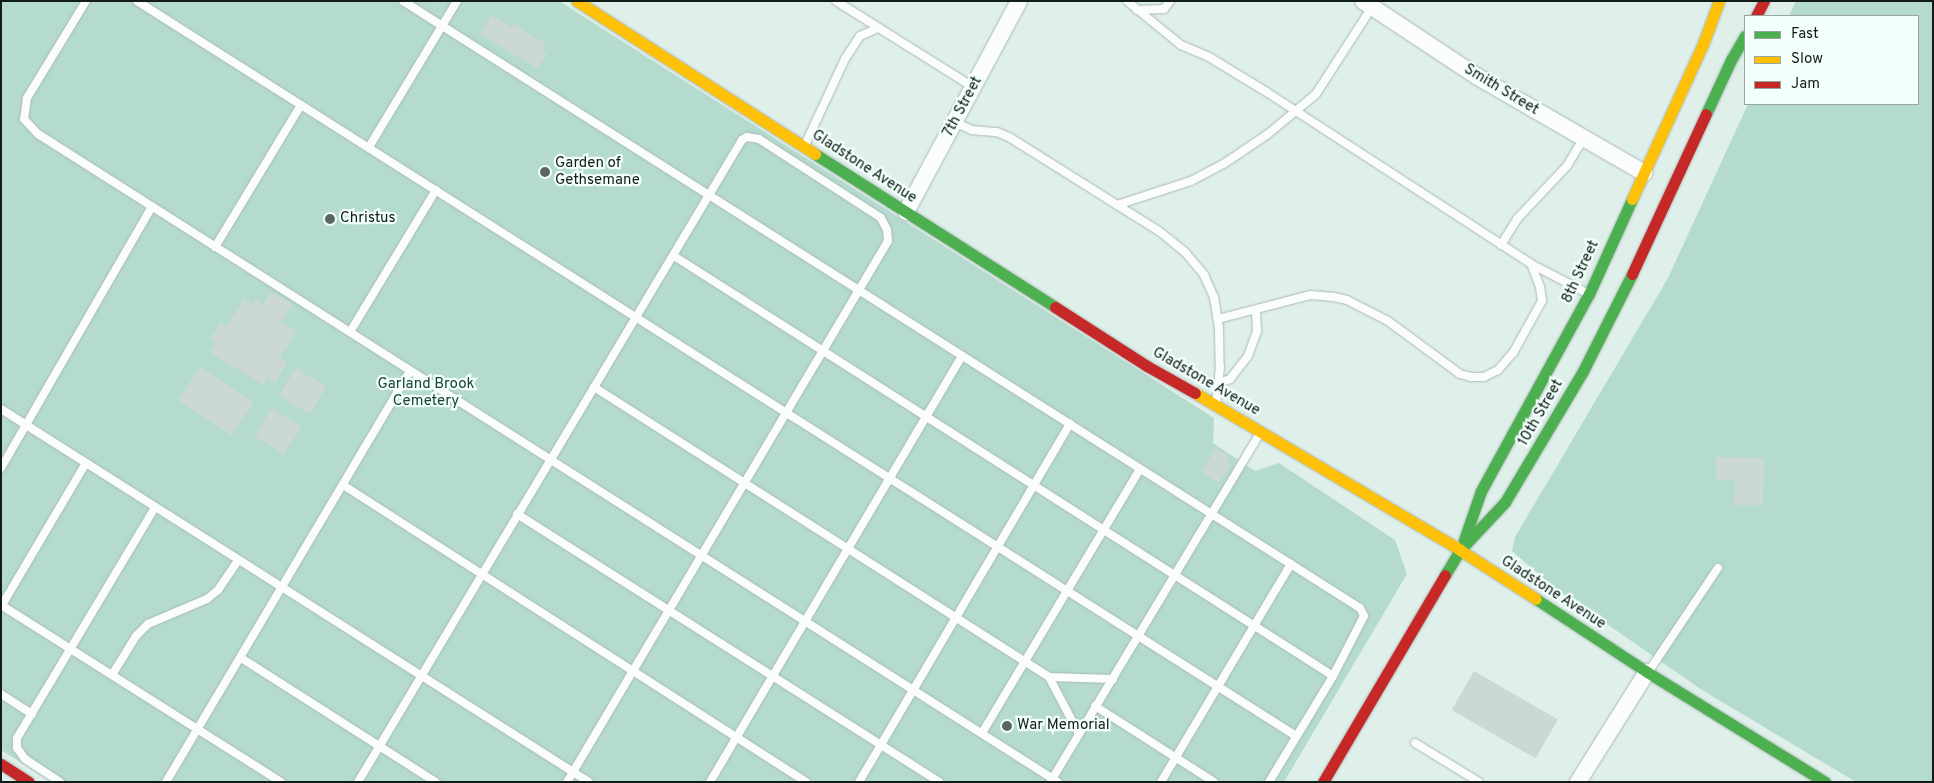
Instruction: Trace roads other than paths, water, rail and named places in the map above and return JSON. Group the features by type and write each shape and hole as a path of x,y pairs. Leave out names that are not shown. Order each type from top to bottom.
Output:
{"street":[{"name":"7th Street","path":"906,212 1019,1"},
{"name":"8th Street","path":"1460,550 1482,491 1589,294 1703,44 1719,1"},
{"path":"1757,15 1764,1"},
{"name":"Gladstone Avenue","path":"584,3 804,147 1147,366 1261,431 1460,550 1648,672 1825,782"},
{"name":"Smith Street","path":"1367,4 1478,77 1644,173"},
{"name":"10th Street","path":"1323,782 1460,550 1505,502 1583,371 1614,312 1744,38"},
{"path":"1578,782 1648,672"},
{"path":"1,764 29,782"}],"lane":[{"path":"86,1 27,98 24,119 38,134 982,733 1054,781 1079,734 1213,515 1261,431"},
{"path":"137,1 637,316 1296,736"},
{"path":"403,1 1360,608 1364,616 1333,676 1269,782"},
{"path":"369,147 457,1"},
{"path":"836,1 973,88"},
{"path":"1127,1 1181,45 1209,57 1531,264 1589,294"},
{"path":"1138,10 1164,9 1170,1"},
{"path":"1117,205 1157,194 1208,172 1268,134 1316,94 1367,4"},
{"path":"804,147 845,59 860,36 878,28"},
{"path":"216,247 301,105"},
{"path":"954,122 972,130 997,132 1009,137 1175,242 1196,264 1210,286 1218,319 1220,357 1216,405"},
{"path":"358,782 742,140 747,137 759,139 881,218 887,230 888,241 567,782"},
{"path":"1501,245 1517,219 1567,166 1583,139"},
{"path":"350,332 436,190"},
{"path":"1,468 27,426 152,206"},
{"path":"674,256 1333,676"},
{"path":"1218,319 1311,295 1323,294 1347,300 1388,321 1460,374 1471,377 1484,377 1498,370 1513,353 1542,301 1540,287 1531,264"},
{"path":"1218,383 1230,379 1248,356 1257,331 1256,310"},
{"path":"710,782 962,356"},
{"path":"166,782 410,370"},
{"path":"594,387 1049,677 1079,734"},
{"path":"1,409 589,782"},
{"path":"859,782 1070,424"},
{"path":"86,463 2,605 281,782"},
{"path":"982,733 1140,469"},
{"path":"343,485 806,782"},
{"path":"60,782 24,759 17,748 17,738 155,507"},
{"path":"517,514 939,782"},
{"path":"112,675 136,636 148,624 207,599 218,590 238,560"},
{"path":"1161,782 1290,564"},
{"path":"1648,672 1718,568"},
{"path":"240,658 436,782"},
{"path":"1049,677 1113,678"},
{"path":"1,694 32,714"},
{"path":"1096,706 1214,782"},
{"path":"1414,743 1479,782"}],"place":[{"name":"Garden of Gethsemane","path":"545,172"},
{"name":"Christus","path":"330,219"},
{"name":"War Memorial","path":"1007,726"}],"park label":[{"name":"Garland Brook Cemetery","path":"426,392"}]}
